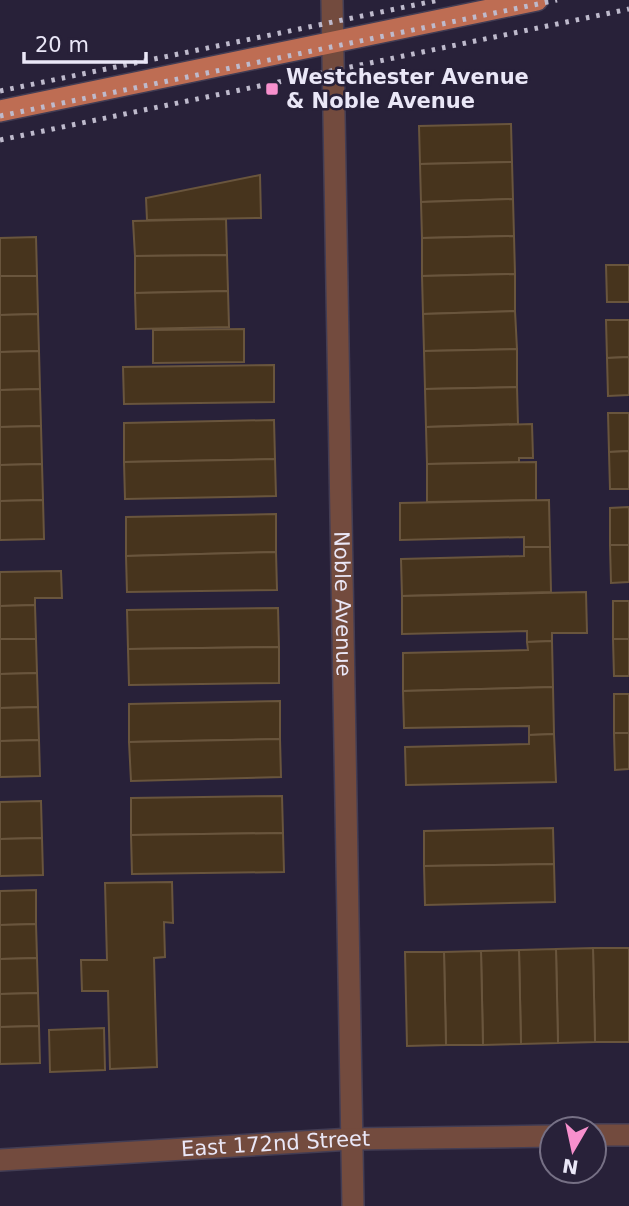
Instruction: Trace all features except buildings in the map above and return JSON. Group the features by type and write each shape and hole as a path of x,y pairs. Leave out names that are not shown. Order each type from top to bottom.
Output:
{"main road":[{"path":"0,111 537,0"}],"street":[{"name":"Noble Avenue","path":"332,0 354,1206"},
{"path":"608,1135 629,1135"},
{"name":"East 172nd Street","path":"0,1160 352,1139 538,1136"}],"railway":[{"path":"0,91 439,0"},
{"path":"0,116 557,0"},
{"path":"0,140 629,9"}],"place":[{"name":"Westchester Avenue & Noble Avenue","path":"272,89"}]}
